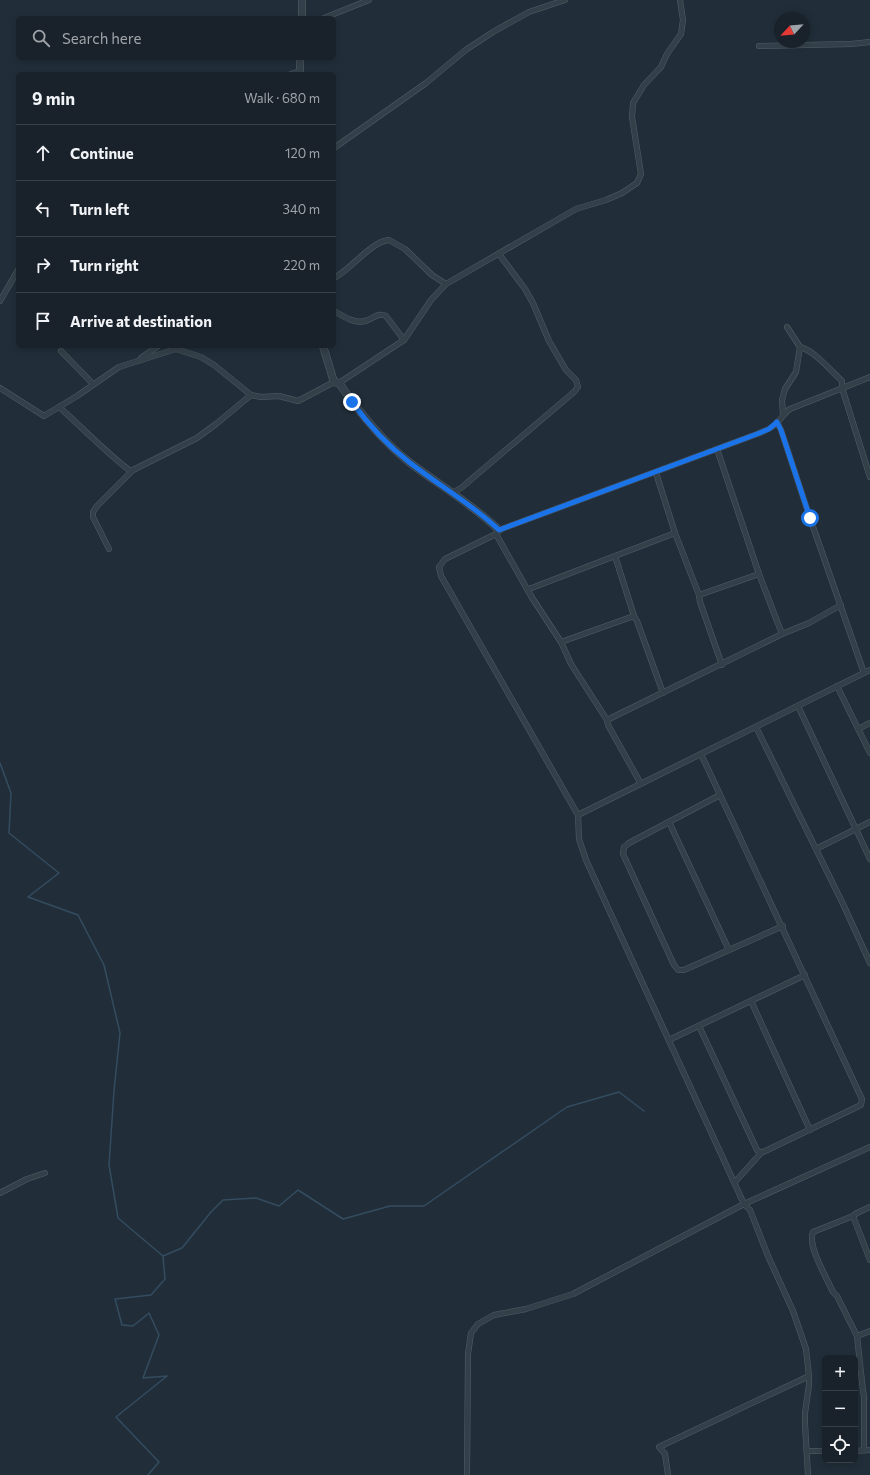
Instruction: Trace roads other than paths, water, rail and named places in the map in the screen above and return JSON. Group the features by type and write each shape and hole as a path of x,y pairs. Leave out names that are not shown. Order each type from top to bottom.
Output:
{"street":[{"path":"302,0 302,16"},
{"path":"329,16 369,0"},
{"path":"336,147 426,83 467,49 493,32 530,12 565,0"},
{"path":"0,388 44,416 77,396 119,367 176,349 201,357 214,365 251,395 261,397 279,396 298,401 337,383 404,340 431,300 446,284 576,209 606,200 622,193 637,183 641,174 632,117 633,103 644,85 661,67 667,54 681,34 683,20 680,0"},
{"path":"759,46 851,44 870,42"},
{"path":"300,60 300,72"},
{"path":"336,277 352,266 376,244 389,240 405,249 432,275 446,284"},
{"path":"452,493 461,488 504,453 578,387 576,380 566,370 549,341 533,303 525,289 499,254"},
{"path":"0,301 16,273"},
{"path":"336,312 346,319 357,321 365,321 377,315 383,314 404,340"},
{"path":"787,327 800,347 805,348 842,381 842,388 870,477"},
{"path":"783,414 782,400 785,389 796,372 800,347"},
{"path":"138,361 155,348"},
{"path":"324,348 337,383 366,420 386,442 409,462 490,522 498,532 529,589 531,596 561,642 571,664 607,720 608,725 641,784"},
{"path":"61,351 93,384"},
{"path":"808,1475 805,1418 810,1385 806,1349 793,1311 768,1256 750,1210 744,1204 586,860 579,839 578,815 441,576 439,567 445,559 498,532 769,429 783,414 790,409 870,377"},
{"path":"109,549 93,517 93,512 97,506 132,470 197,438 251,395"},
{"path":"59,407 86,430 103,449 129,470 132,470"},
{"path":"777,422 864,673"},
{"path":"717,450 759,574 782,634"},
{"path":"656,473 675,533 699,595 700,602 722,665"},
{"path":"529,589 675,533"},
{"path":"616,556 634,616 663,693"},
{"path":"699,595 759,574"},
{"path":"607,720 722,665 782,634 809,623 841,605"},
{"path":"561,642 634,616"},
{"path":"578,815 870,670"},
{"path":"837,686 870,753"},
{"path":"798,706 870,859"},
{"path":"858,729 870,723"},
{"path":"756,727 870,963"},
{"path":"701,754 783,926 862,1100 861,1105 761,1153 735,1182"},
{"path":"720,795 624,847 623,854 674,965 678,970 684,970 783,926"},
{"path":"669,822 729,950"},
{"path":"816,849 870,822"},
{"path":"669,1040 805,975"},
{"path":"751,1001 810,1130"},
{"path":"699,1026 757,1150 761,1153"},
{"path":"467,1475 468,1354 471,1333 478,1324 494,1315 526,1309 573,1294 744,1204 870,1147"},
{"path":"0,1193 27,1179 45,1173"},
{"path":"864,1450 864,1396 862,1391 858,1336 830,1286 813,1248 811,1236 813,1232 853,1216 870,1207"},
{"path":"853,1216 870,1260"},
{"path":"858,1336 870,1332"},
{"path":"668,1475 665,1454 659,1447 809,1376"},
{"path":"858,1451 870,1450"},
{"path":"807,1451 822,1451"}],"waterway":[{"path":"0,763 11,793 9,833 59,873 28,897 78,915 104,965 120,1033 109,1165 118,1218 163,1256 165,1279 151,1295 115,1299 122,1325 133,1326 149,1313 159,1335 143,1378 167,1376 116,1417 159,1462 148,1475"},
{"path":"163,1256 182,1248 211,1212 223,1200 256,1198 279,1206 298,1190 343,1219 390,1206 424,1206 567,1107 619,1092 644,1111"}]}
